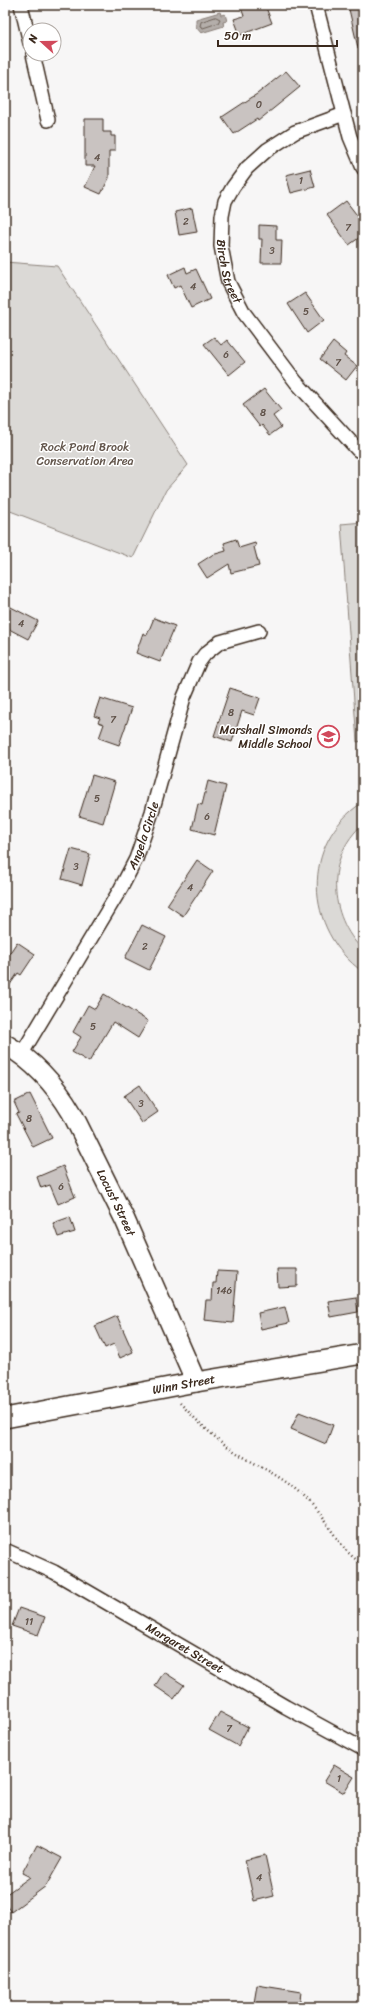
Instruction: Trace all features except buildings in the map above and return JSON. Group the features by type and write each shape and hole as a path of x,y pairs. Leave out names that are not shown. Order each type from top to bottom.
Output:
{"street":[{"path":"21,5 25,22"},
{"path":"316,5 344,114 353,145 363,168"},
{"path":"35,62 48,120"},
{"name":"Birch Street","path":"344,114 295,132 267,150 247,168 225,201 222,216 221,246 228,282 244,312 296,382 361,449"},
{"name":"Angela Circle","path":"21,1055 122,888 136,859 149,825 184,697 199,662 205,654 220,642 259,631"},
{"name":"Locust Street","path":"5,1044 21,1055 48,1079 72,1113 122,1215 196,1382"},
{"name":"Winn Street","path":"5,1418 196,1382 363,1354"},
{"name":"Margaret Street","path":"5,1550 54,1572 363,1750"}],"path":[{"path":"166,1388 201,1426 215,1437 241,1456 269,1470 296,1489 315,1509 347,1550 363,1566"}],"green space":[{"name":"Rock Pond Brook Conservation Area","path":"5,262 57,266 188,465 166,490 133,558 5,509"},
{"path":"363,522 363,741 357,742 341,524"},
{"path":"363,802 363,824 351,837 342,853 337,869 336,887 338,904 343,921 351,936 363,950 363,972 343,954 329,933 320,911 317,887 320,863 328,840 342,819"}],"water":[{"path":"220,12 221,15 225,14 227,21 223,22 224,26 201,33 196,27 196,19"}],"place":[{"name":"Marshall Simonds Middle School","path":"328,737"}]}
